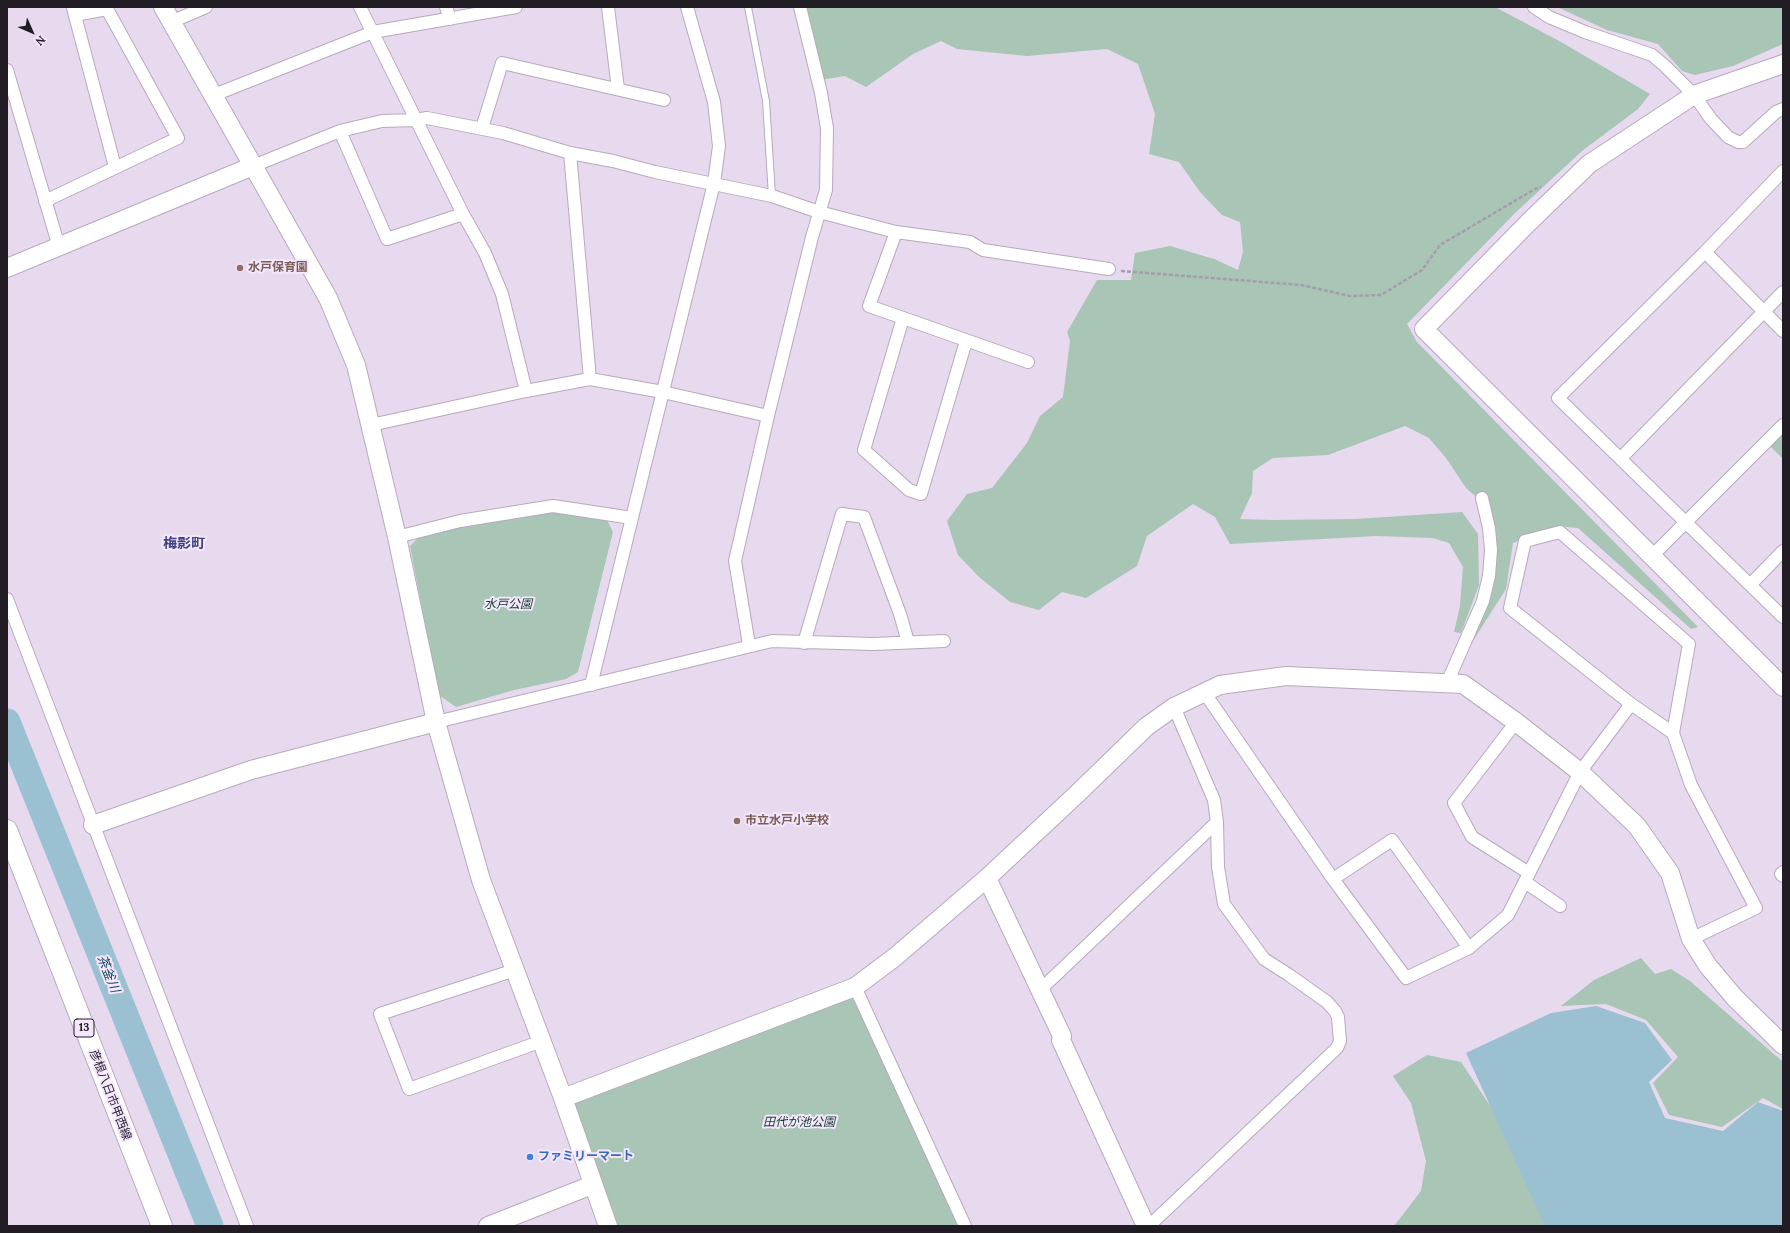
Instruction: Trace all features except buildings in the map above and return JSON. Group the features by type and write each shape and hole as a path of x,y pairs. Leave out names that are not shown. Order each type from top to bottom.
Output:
{"main road":[{"name":"彦根八日市甲西線","path":"7,830 162,1226"}],"street":[{"path":"206,7 167,14 328,298 356,365 397,537 436,722 481,880 564,1098 592,1185 608,1226"},
{"path":"360,7 374,32 463,214 485,253 502,294 526,391"},
{"path":"446,7 450,19"},
{"path":"214,95 374,32 516,7"},
{"path":"608,7 618,89"},
{"path":"591,685 714,183 719,146 714,102 687,7"},
{"path":"749,645 735,561 768,416 819,212 826,190 827,128 821,93 800,7"},
{"path":"1534,7 1549,17 1571,26 1652,55 1666,66 1694,95 1711,119 1728,137 1738,142 1743,142 1776,112 1783,109"},
{"path":"44,201 115,168 178,138 107,9 74,11 115,168"},
{"path":"482,128 502,63 664,100"},
{"path":"1783,64 1694,95 1589,164 1528,223 1424,329 1783,687"},
{"path":"7,70 44,201 59,247"},
{"path":"7,268 340,131 382,122 427,118 482,128 570,153 772,196 819,212 896,232 970,242 983,250 1108,269"},
{"path":"340,131 387,239 463,214"},
{"path":"570,153 590,379"},
{"path":"1783,171 1558,398 1783,617"},
{"path":"896,232 868,306 1028,362"},
{"path":"1704,252 1783,331"},
{"path":"1621,458 1783,292"},
{"path":"903,318 864,450 909,490 921,494 966,341"},
{"path":"371,425 526,391 590,379 663,392 768,416"},
{"path":"1652,556 1783,425"},
{"path":"1447,683 1483,600 1489,576 1491,550 1489,528 1482,498"},
{"path":"397,537 460,521 553,506 632,518"},
{"path":"804,643 842,514 864,517 900,614 908,642"},
{"path":"1673,733 1631,704 1510,608 1525,541 1560,532 1690,644 1673,733 1691,785 1756,908 1692,939"},
{"path":"1750,585 1783,551"},
{"path":"7,599 247,1226"},
{"path":"93,824 251,770 436,722 749,645 772,641 804,643 944,641"},
{"path":"564,1098 855,987 895,957 987,878 1146,727 1174,707 1220,685 1286,676 1463,684 1516,722 1580,772 1637,826 1670,873 1692,939 1708,966 1736,998 1783,1046"},
{"path":"1204,692 1333,879 1406,978 1469,948 1508,915 1580,772 1631,704"},
{"path":"1149,1226 1337,1048 1340,1041 1338,1017 1335,1010 1327,1002 1264,959 1224,904 1218,867 1217,822 1214,800 1174,707"},
{"path":"1516,722 1454,802 1472,836 1527,877 1560,906"},
{"path":"1040,990 1217,822"},
{"path":"1333,879 1392,840 1469,948"},
{"path":"1783,872 1781,874 1783,876"},
{"path":"987,878 1040,990 1146,1226"},
{"path":"515,970 380,1014 409,1089 542,1041"},
{"path":"855,987 965,1226"},
{"path":"488,1226 592,1185"}],"lane":[{"path":"748,7 766,101 772,196"}],"path":[{"path":"1108,269 1301,285 1350,296 1381,295 1422,270 1440,245 1535,189 1542,187"}],"green space":[{"path":"798,7 1495,7 1561,42 1650,94 1638,109 1582,151 1516,212 1407,324 1417,342 1698,627 1691,629 1578,528 1556,526 1513,543 1506,589 1471,644 1472,638 1493,590 1497,543 1489,508 1466,488 1446,458 1429,438 1405,426 1328,455 1273,458 1253,471 1252,493 1240,519 1356,519 1462,512 1478,534 1479,585 1461,633 1454,632 1460,606 1463,567 1449,543 1433,538 1377,536 1230,544 1215,517 1193,504 1147,536 1137,566 1086,598 1062,592 1039,610 1010,602 979,577 958,555 947,521 967,494 992,488 1027,443 1040,416 1063,397 1070,341 1067,332 1097,280 1131,280 1135,253 1170,246 1214,259 1238,270 1243,252 1240,222 1222,215 1200,192 1179,162 1149,154 1155,114 1138,64 1107,49 1027,56 957,49 941,41 913,54 866,87 845,76 814,81"},
{"path":"1557,7 1783,7 1783,44 1733,66 1695,75 1682,71 1658,44 1607,30"},
{"path":"1783,425 1783,459 1766,442"},
{"name":"水戸公園","path":"552,512 575,514 607,520 613,532 578,672 566,679 514,690 456,707 439,695 410,546 418,538 461,527"},
{"path":"1641,958 1655,974 1671,969 1690,981 1783,1062 1783,1109 1763,1098 1722,1127 1669,1115 1653,1083 1678,1057 1646,1020 1606,1004 1561,1006 1594,980"},
{"name":"田代が池公園","path":"853,992 958,1226 616,1226 569,1101"},
{"path":"1427,1055 1461,1062 1560,1211 1562,1226 1394,1226 1421,1191 1426,1161 1411,1103 1393,1076"}],"water":[{"path":"1596,1006 1645,1023 1672,1060 1649,1082 1665,1118 1723,1131 1758,1102 1783,1111 1783,1226 1545,1226 1466,1053 1551,1013"}],"waterway":[{"name":"茶釜川","path":"7,722 210,1226"}],"place":[{"name":"水戸保育園","path":"240,268"},
{"name":"市立水戸小学校","path":"737,821"},
{"name":"ファミリーマート","path":"530,1157"}],"district":[{"name":"梅影町","path":"184,544"}]}
